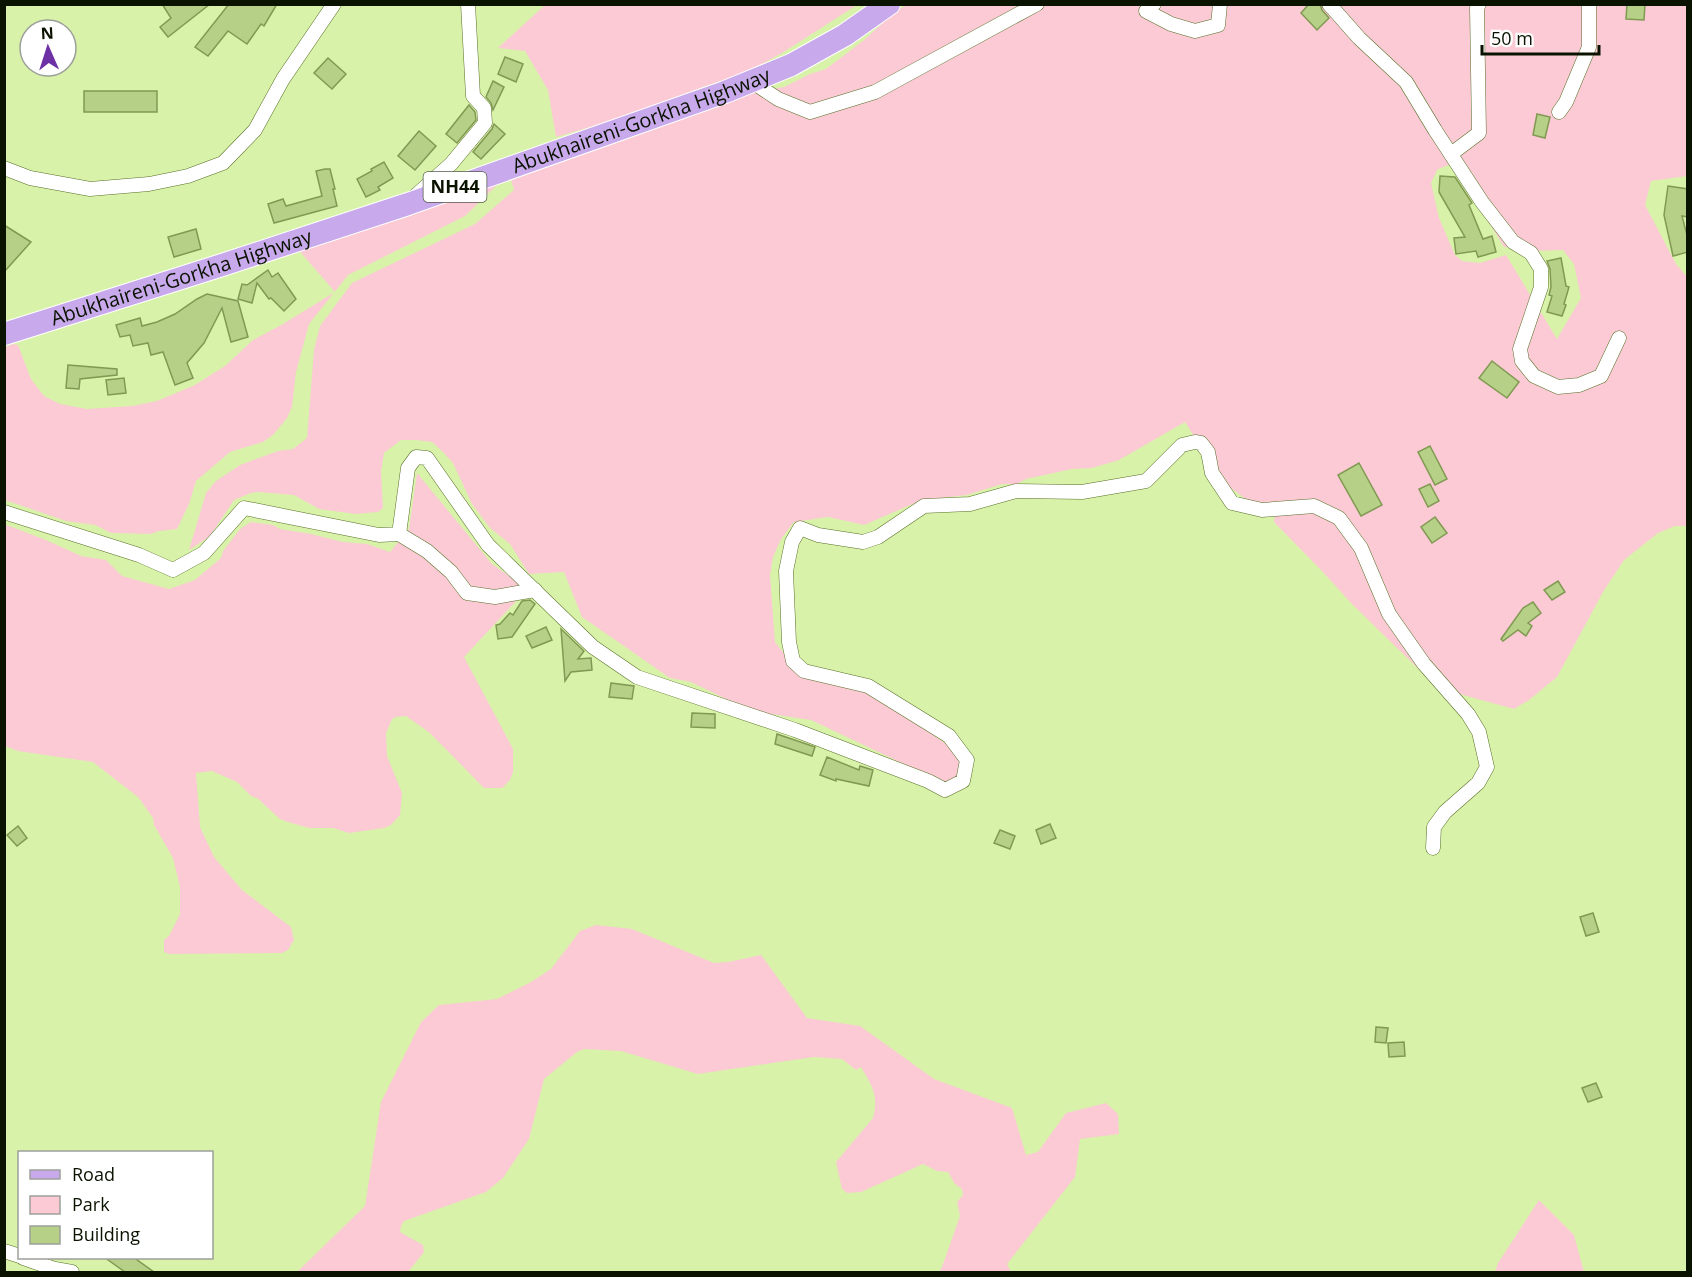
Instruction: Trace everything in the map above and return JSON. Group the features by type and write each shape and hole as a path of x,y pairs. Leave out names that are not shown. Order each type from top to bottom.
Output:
{"main road":[{"name":"Abukhaireni-Gorkha Highway","path":"4,334 408,204 751,81 791,65 845,35 889,4"}],"street":[{"path":"4,168 30,178 90,189 149,184 188,176 223,163 255,130 283,79 334,4"},
{"path":"408,204 451,165 485,123 484,108 473,96 468,4"},
{"path":"751,81 778,99 810,112 875,92 1037,4"},
{"path":"1154,4 1146,11 1171,24 1194,31 1218,26 1220,4"},
{"path":"1329,4 1359,38 1406,82 1482,202 1513,242 1531,253 1541,269 1541,287 1520,349 1522,361 1534,376 1558,387 1579,385 1601,376 1620,339"},
{"path":"1451,154 1479,132 1477,8 1479,4"},
{"path":"1559,112 1566,102 1589,46 1589,4"},
{"path":"399,534 408,468 416,458 427,458 488,544 593,647 637,677 795,729 928,781 945,790 963,781 967,760 949,735 868,686 804,671 794,661 789,642 786,571 792,542 800,528 818,534 863,542 878,537 924,506 970,504 1016,491 1082,492 1146,481 1182,446 1201,443 1208,452 1212,473 1232,503 1262,510 1314,506 1339,518 1361,548 1389,614 1425,664 1468,714 1479,732 1487,767 1478,783 1445,812 1434,827 1433,848"},
{"path":"4,512 140,555 173,570 204,553 244,508 379,535 399,534 427,551 451,573 467,594 495,597 534,590"},
{"path":"27,1259 55,1269 72,1272"}],"green space":[{"path":"857,5 746,73 703,87 642,112 556,137 548,90 525,51 498,48 544,6"},
{"path":"907,5 1687,5 1687,176 1651,181 1645,205 1676,264 1687,277 1687,526 1675,526 1658,533 1624,560 1603,592 1557,677 1514,709 1438,688 1352,604 1274,522 1276,505 1247,500 1223,482 1185,422 1119,460 1092,468 1072,469 1026,479 1017,484 1002,484 967,495 922,500 864,525 828,517 794,522 781,539 773,557 770,575 775,642 803,677 869,691 955,750 962,761 960,778 946,784 811,720 764,713 726,699 691,682 670,678 582,617 564,572 529,574 510,544 490,528 472,504 453,463 432,442 401,440 384,453 381,472 383,508 378,512 356,514 319,509 294,495 251,493 234,500 210,536 189,550 206,493 216,481 240,465 278,451 293,449 307,438 314,350 320,326 352,283 475,224 514,190 509,173 720,97 784,87 826,69 864,40 896,11","holes":["1448,165 1457,170 1504,247 1533,251 1563,250 1574,264 1581,298 1557,339 1506,255 1480,263 1462,261 1455,255 1439,218 1431,183 1437,170"]},
{"path":"492,179 497,185 465,216 348,275 335,292 296,247"},
{"path":"334,293 309,324 296,372 292,407 287,418 273,435 263,442 230,452 196,481 189,504 177,529 151,534 111,533 95,525 66,521 5,500 5,347 18,345 31,379 44,396 60,404 87,409 132,406 157,401 195,385 225,366 253,340"},
{"path":"417,473 492,564 535,594 520,597 464,657 513,749 513,772 510,780 502,788 484,788 430,733 406,716 392,719 386,733 387,756 402,793 400,815 391,825 384,828 349,833 333,828 309,828 288,822 280,819 237,782 212,771 196,773 200,827 214,857 242,890 291,927 294,940 288,950 282,953 170,954 164,952 164,940 169,936 180,914 180,887 173,858 154,825 153,818 138,797 93,762 18,751 5,746 4,524 81,556 106,560 122,576 169,589 195,580 221,558 223,551 240,529 251,522 343,542 367,544 390,552 409,529"},
{"path":"596,925 632,929 714,963 761,955 807,1018 860,1026 934,1079 1012,1108 1026,1155 1038,1152 1066,1113 1106,1103 1118,1114 1119,1134 1080,1139 1075,1177 1007,1264 1011,1272 939,1272 960,1216 957,1202 963,1195 962,1189 955,1184 948,1172 937,1171 923,1164 861,1192 847,1193 842,1189 836,1162 873,1118 875,1110 875,1097 861,1067 856,1070 842,1059 814,1057 698,1074 621,1051 584,1049 544,1079 529,1139 503,1178 486,1192 404,1221 400,1232 423,1245 424,1252 408,1272 298,1272 365,1206 381,1102 421,1022 439,1005 497,999 531,982 551,969 580,931"},
{"path":"1539,1200 1574,1235 1584,1272 1495,1272 1498,1263"}],"building":[{"path":"162,4 210,4 168,37 160,27 171,18"},
{"path":"229,4 277,4 264,26 261,24 247,44 228,31 208,56 195,47"},
{"path":"1309,4 1320,4 1329,18 1317,30 1301,13"},
{"path":"1627,4 1645,4 1644,20 1626,19"},
{"path":"505,57 523,64 516,82 498,74"},
{"path":"328,58 346,74 332,89 314,73"},
{"path":"493,81 504,87 493,110 486,97"},
{"path":"84,91 157,91 157,112 84,112"},
{"path":"469,105 475,112 476,120 457,143 446,134"},
{"path":"1537,114 1550,117 1545,138 1533,135"},
{"path":"494,124 505,134 481,159 473,152"},
{"path":"419,131 436,146 415,170 398,156"},
{"path":"384,162 393,178 378,187 380,190 366,197 357,179"},
{"path":"330,169 337,206 274,223 268,204 283,199 286,206 322,196 316,171"},
{"path":"1440,176 1455,177 1472,203 1469,205 1483,239 1492,236 1496,252 1478,257 1476,251 1456,254 1454,238 1465,237 1439,192"},
{"path":"1668,186 1688,189 1688,217 1682,216 1688,239 1688,252 1673,256 1664,215"},
{"path":"4,225 31,242 4,272"},
{"path":"196,229 201,249 174,257 168,237"},
{"path":"1561,258 1566,286 1569,287 1562,316 1547,312 1552,296 1549,295 1550,269 1547,261"},
{"path":"268,270 272,277 278,273 296,299 284,311 271,298 269,299 257,283 252,303 238,299 242,284 247,285"},
{"path":"207,294 238,301 248,337 231,342 222,308 204,343 187,363 193,378 175,385 163,352 151,355 148,343 133,346 130,335 120,337 116,325 140,318 142,326 157,322 175,314"},
{"path":"1492,361 1519,382 1507,398 1479,378"},
{"path":"68,365 117,369 117,375 80,379 79,389 66,388"},
{"path":"124,378 126,393 108,395 106,380"},
{"path":"1430,446 1447,479 1435,485 1418,452"},
{"path":"1359,463 1382,505 1361,516 1338,475"},
{"path":"1430,484 1439,501 1428,507 1419,489"},
{"path":"1435,517 1447,533 1432,543 1421,527"},
{"path":"1558,581 1565,592 1552,600 1544,590"},
{"path":"530,600 535,604 512,637 498,639 496,625 500,624 510,613 513,615 522,601"},
{"path":"1533,602 1541,613 1528,623 1532,626 1526,636 1518,630 1503,641 1501,639 1523,608"},
{"path":"546,627 552,640 532,648 526,636"},
{"path":"561,629 584,651 578,659 591,658 592,670 571,672 565,681"},
{"path":"611,683 634,686 632,699 609,697"},
{"path":"692,713 715,714 715,728 691,727"},
{"path":"777,734 815,747 812,756 775,744"},
{"path":"827,757 859,770 860,766 873,770 869,786 836,779 836,781 820,775"},
{"path":"1050,824 1056,838 1041,844 1036,830"},
{"path":"18,826 27,838 17,846 7,835"},
{"path":"1000,830 1015,836 1010,849 994,843"},
{"path":"1593,913 1599,932 1586,936 1580,917"},
{"path":"1376,1027 1388,1028 1386,1043 1375,1042"},
{"path":"1404,1042 1405,1056 1389,1057 1388,1043"},
{"path":"1596,1083 1602,1097 1588,1102 1582,1088"},
{"path":"107,1259 136,1259 154,1272 125,1272"}]}
